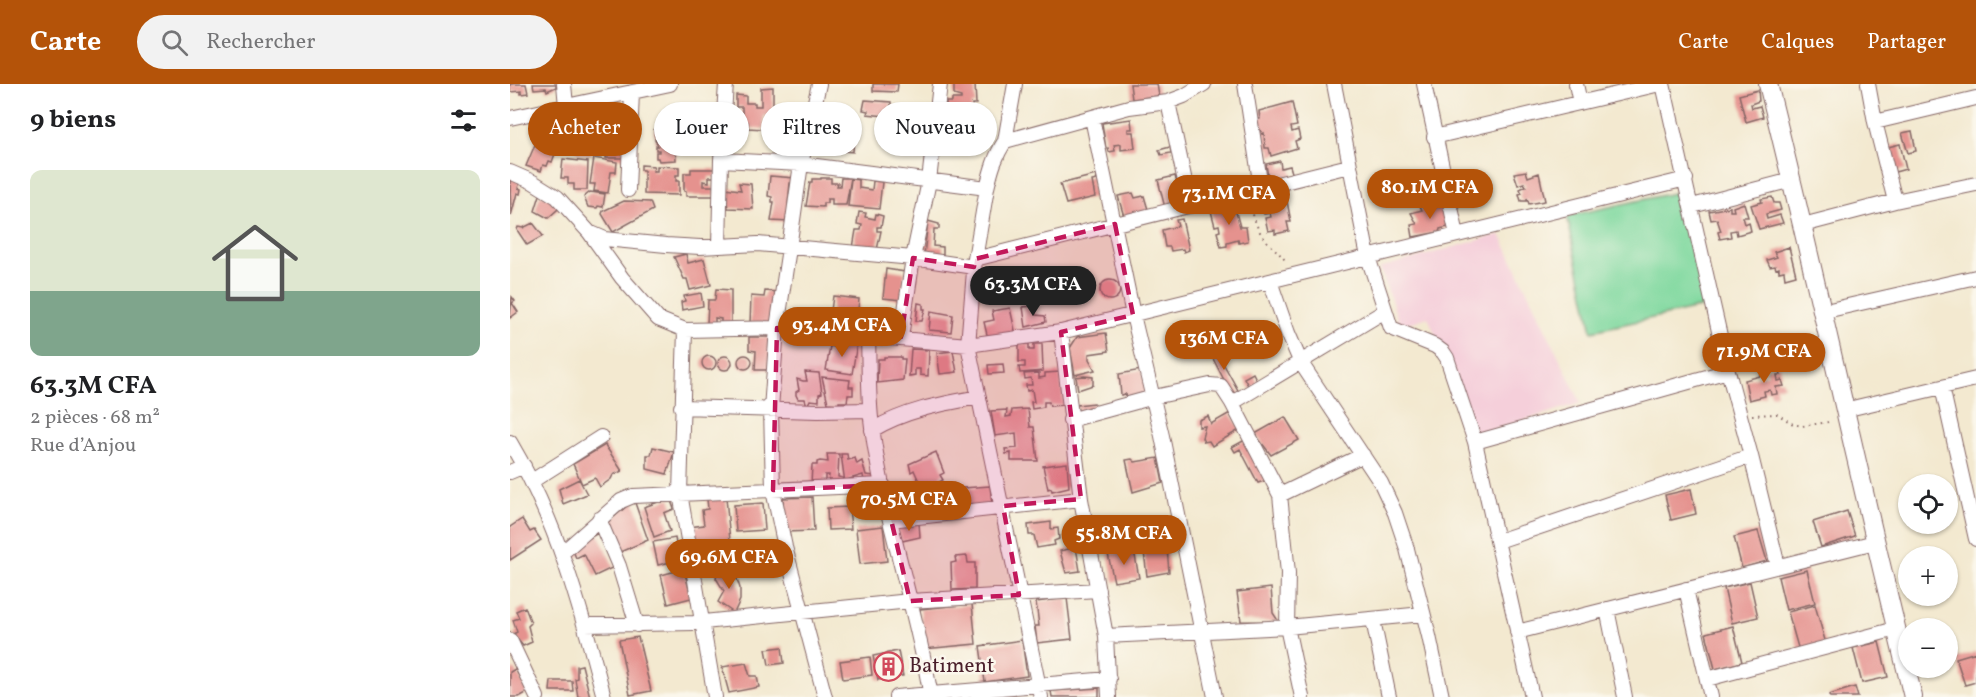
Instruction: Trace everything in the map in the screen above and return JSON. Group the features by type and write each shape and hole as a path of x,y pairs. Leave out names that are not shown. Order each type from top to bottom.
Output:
{"main road":[{"path":"1768,84 1913,697"}],"street":[{"path":"564,84 566,102"},
{"path":"585,102 665,84"},
{"path":"719,246 726,84"},
{"path":"819,84 801,164 777,328 771,409 772,490 825,697"},
{"path":"901,338 913,258 929,181 940,84"},
{"path":"1015,84 1005,141 992,167 987,188 975,263 968,345 1040,692"},
{"path":"1005,141 1129,107 1168,102 1204,84"},
{"path":"1245,84 1254,189"},
{"path":"1334,84 1368,257 1391,328 1422,339 1443,351 1455,379 1475,442 1533,697"},
{"path":"1424,84 1456,235"},
{"path":"1575,84 1580,103"},
{"path":"1434,137 1662,84 1686,179 1728,371 1752,456 1778,566"},
{"path":"1868,84 1895,201"},
{"path":"628,190 632,92"},
{"path":"1875,122 1976,98"},
{"path":"1168,102 1190,205"},
{"path":"510,118 528,114"},
{"path":"1092,118 1133,315 1154,397 1215,697"},
{"path":"721,160 801,164 987,188"},
{"path":"589,232 605,239 700,247 758,244 975,263 1115,224 1349,166"},
{"path":"510,172 533,182 557,197 589,232 622,278 658,319 685,330 777,328 968,345 1061,332 1686,179"},
{"path":"1692,207 1792,180"},
{"path":"1803,225 1895,201 1976,184"},
{"path":"1821,312 1976,276"},
{"path":"1270,281 1301,363 1389,497 1398,521 1423,614 1442,697"},
{"path":"1232,403 1385,311"},
{"path":"685,330 680,493 715,697"},
{"path":"1061,332 1081,499 1106,636 1108,697"},
{"path":"868,336 872,430 930,696"},
{"path":"1475,442 1728,371"},
{"path":"1844,410 1976,379"},
{"path":"1070,420 1154,397 1216,384 1221,386 1280,495 1288,573 1287,627 1302,697"},
{"path":"1942,387 1976,539"},
{"path":"872,430 887,421 916,410 979,397"},
{"path":"681,408 870,410"},
{"path":"532,482 601,437"},
{"path":"510,442 544,506 562,553 585,625 604,697"},
{"path":"1280,495 1363,455"},
{"path":"1498,541 1752,456"},
{"path":"510,472 524,466"},
{"path":"562,553 628,498 680,493 883,484"},
{"path":"890,520 1081,499"},
{"path":"600,519 619,566 637,624"},
{"path":"1517,632 1875,542"},
{"path":"1686,589 1711,697"},
{"path":"585,625 702,622 910,602 1098,590"},
{"path":"1607,609 1625,697"},
{"path":"1106,636 1287,627 1423,614"},
{"path":"1373,620 1389,697"},
{"path":"1707,679 1896,629"},
{"path":"510,640 537,697"},
{"path":"897,697 1040,692 1109,679"}],"path":[{"path":"1254,189 1255,222 1264,237 1278,250 1295,275"},
{"path":"1740,416 1777,414 1793,424 1802,426 1829,422"}],"highlighted area":[{"path":"1115,224 1133,315 1061,332 1081,499 1003,506 1019,595 910,601 883,485 773,490 777,328 901,337 913,258 974,267 975,259"}],"shaded area":[{"path":"1500,234 1581,403 1476,435 1428,317 1400,326 1380,268"}],"green space":[{"path":"1683,191 1708,306 1592,331 1567,216"}],"building":[{"path":"510,84 526,84 528,93 510,92"},
{"path":"533,84 556,84 556,87 547,91 546,88 534,89"},
{"path":"873,84 898,84 897,92 873,91"},
{"path":"954,84 975,84 976,102 952,102 952,99 961,99 954,95"},
{"path":"1130,84 1157,84 1159,96 1132,99"},
{"path":"773,87 773,102 761,102 761,88"},
{"path":"1758,90 1759,101 1751,104 1752,108 1760,106 1763,117 1746,122 1739,95"},
{"path":"736,95 746,96 746,102 736,102"},
{"path":"865,100 891,102 874,102 874,115 867,114 868,111 863,110"},
{"path":"1292,102 1297,126 1291,127 1292,132 1298,130 1300,139 1295,141 1297,148 1271,156 1269,148 1265,148 1264,133 1262,134 1256,120 1260,119 1259,111"},
{"path":"749,103 755,103 755,106 761,106 761,129 749,128"},
{"path":"1131,119 1132,129 1128,129 1128,132 1133,132 1135,148 1121,150 1121,144 1114,145 1115,151 1109,152 1108,148 1106,149 1102,123"},
{"path":"1912,131 1916,151 1908,153 1902,133"},
{"path":"1900,144 1906,169 1895,172 1888,147"},
{"path":"1170,147 1171,153 1161,155 1159,150"},
{"path":"530,156 554,156 552,162 549,161 547,166 543,165 541,171 526,166"},
{"path":"606,156 626,156 626,158 606,158"},
{"path":"656,156 676,156 676,160 659,161"},
{"path":"594,158 617,162 616,172 611,172 608,193 594,191 595,184 590,184"},
{"path":"563,159 588,162 587,190 574,190 574,184 568,184 568,178 561,178"},
{"path":"1280,161 1281,168 1290,166 1293,176 1269,183 1266,164"},
{"path":"641,165 654,166 653,171 657,171 657,166 679,167 676,181 679,181 679,195 644,194 644,170 641,170"},
{"path":"691,169 716,169 716,177 709,177 709,182 703,181 703,186 713,186 715,196 686,196 684,173 691,173"},
{"path":"1526,171 1528,177 1539,173 1545,201 1529,204 1527,198 1527,201 1521,201 1520,189 1526,186 1524,183 1518,185 1514,173"},
{"path":"513,174 521,177 518,188 521,189 520,194 517,193 511,216 510,182"},
{"path":"1096,175 1097,180 1092,181 1095,197 1066,204 1060,184"},
{"path":"770,176 795,178 795,183 790,183 788,204 792,204 790,222 771,221 774,202 772,202 772,197 768,196"},
{"path":"1175,176 1182,203 1165,208 1158,180"},
{"path":"831,178 831,183 838,183 837,186 840,186 841,178 851,178 846,205 832,205 832,199 827,199 823,207 806,206 810,182 812,179"},
{"path":"851,179 859,180 859,188 872,190 873,181 882,182 879,209 848,206"},
{"path":"739,183 751,184 753,209 728,208 725,188 741,190"},
{"path":"590,192 605,194 603,207 588,207 584,197"},
{"path":"1133,193 1135,198 1144,196 1149,213 1125,220 1118,196"},
{"path":"540,195 562,197 558,209 548,218 535,211"},
{"path":"1274,195 1276,203 1287,201 1291,222 1287,222 1289,231 1275,234 1275,230 1268,231 1265,218 1271,217 1270,213 1264,214 1261,198"},
{"path":"1772,197 1774,203 1779,203 1781,210 1766,214 1767,219 1780,215 1783,223 1759,229 1751,205 1762,202 1761,199"},
{"path":"624,201 650,202 653,210 613,232 602,214 603,211"},
{"path":"1435,203 1435,207 1443,205 1447,208 1448,227 1440,229 1439,232 1413,237 1411,225 1417,224 1411,213 1422,210 1420,206"},
{"path":"1744,203 1748,217 1743,217 1745,224 1749,222 1751,231 1737,235 1736,230 1730,231 1731,237 1720,239 1718,232 1721,231 1717,219 1711,220 1709,211 1730,207 1730,211 1734,211 1733,207"},
{"path":"1234,205 1240,227 1246,227 1248,241 1239,243 1238,240 1221,247 1217,232 1220,231 1219,225 1215,226 1211,211"},
{"path":"859,212 866,213 865,217 875,219 876,214 883,216 881,227 877,227 877,231 881,231 877,250 853,248 856,230 861,230 862,225 857,224"},
{"path":"1182,219 1189,250 1171,251 1170,247 1165,247 1162,230 1178,226 1176,220"},
{"path":"928,221 939,224 939,229 934,229 933,246 943,247 943,257 924,255"},
{"path":"533,223 543,236 527,245 517,230 518,227 523,228"},
{"path":"1789,247 1796,275 1785,278 1784,271 1779,272 1779,268 1776,269 1775,266 1770,267 1767,260 1777,257 1774,252"},
{"path":"686,254 688,263 704,259 711,285 690,290 687,279 684,279 674,257"},
{"path":"886,269 905,272 902,300 883,298"},
{"path":"1110,280 1117,283 1120,290 1117,297 1110,300 1103,297 1100,290 1103,283"},
{"path":"716,289 731,290 731,324 721,325 721,319 715,318 715,325 707,325 708,300 715,300"},
{"path":"765,291 778,292 773,324 750,324 751,296 764,297"},
{"path":"701,293 703,306 682,310 681,302 685,301 684,296"},
{"path":"833,296 859,299 857,321 830,318"},
{"path":"512,297 515,301 512,303 518,312 510,318"},
{"path":"918,303 923,304 923,309 925,309 922,321 916,321"},
{"path":"1033,306 1036,315 1045,316 1046,322 1026,327 1023,307"},
{"path":"1010,308 1016,335 988,339 984,322 994,320 992,311"},
{"path":"931,311 953,315 951,332 929,330"},
{"path":"1106,333 1109,351 1089,354 1095,370 1075,375 1070,348 1077,337"},
{"path":"749,337 771,337 771,370 755,370 756,351 749,350"},
{"path":"845,341 857,343 852,374 826,370 830,346 843,348"},
{"path":"1212,343 1240,394 1233,397 1208,349"},
{"path":"1019,344 1029,344 1029,350 1034,350 1034,344 1042,344 1043,371 1020,373 1019,367 1025,367 1025,362 1019,362"},
{"path":"911,349 929,350 928,376 920,375 920,369 915,369 915,375 909,376"},
{"path":"953,351 957,372 940,374 937,353"},
{"path":"745,355 750,357 752,362 750,367 745,369 740,367 738,362 740,357"},
{"path":"706,356 712,356 716,363 712,370 706,370 702,366 702,360"},
{"path":"725,356 730,358 732,363 730,368 725,370 720,368 718,363 720,358"},
{"path":"884,357 905,359 903,380 877,383 878,359 884,359"},
{"path":"1003,364 1004,373 989,374 988,365"},
{"path":"1779,366 1781,375 1777,375 1778,381 1782,380 1784,386 1776,387 1777,394 1771,395 1770,390 1764,391 1765,396 1749,400 1745,380 1768,374 1766,369"},
{"path":"1141,370 1149,395 1127,401 1126,394 1121,395 1119,374"},
{"path":"805,372 819,373 822,393 819,394 819,401 810,400 807,406 805,399 798,399 796,395 799,390 797,379 807,381"},
{"path":"1060,372 1064,405 1050,406 1049,402 1044,402 1044,407 1032,409 1031,402 1034,402 1032,390 1027,391 1026,385 1032,385 1031,378 1025,379 1024,374 1039,373 1039,378 1045,377 1045,373"},
{"path":"1253,373 1259,385 1250,389 1244,378"},
{"path":"822,377 850,380 849,387 853,387 853,395 848,395 847,402 828,403"},
{"path":"1076,377 1093,377 1093,385 1078,390"},
{"path":"1094,403 1094,409 1078,411 1077,405"},
{"path":"1028,409 1030,427 1034,427 1038,461 1011,461 1011,453 1006,454 1005,449 1017,448 1016,433 995,436 991,411 1007,410 1006,417 1011,416 1012,410"},
{"path":"1230,413 1241,429 1212,446 1209,441 1204,442 1202,438 1205,426 1199,427 1199,420 1208,416 1211,424"},
{"path":"1285,417 1299,440 1271,455 1255,434"},
{"path":"1245,440 1267,480 1258,483 1240,449 1235,452 1232,447"},
{"path":"605,445 622,471 613,475 600,487 595,478 582,484 573,464"},
{"path":"653,447 674,452 667,474 647,469 647,455 651,455"},
{"path":"936,452 944,473 940,475 943,480 939,482 942,488 933,491 930,484 922,488 914,470 911,472 909,464"},
{"path":"827,454 839,454 838,477 843,478 843,484 828,485 829,475 825,475 825,483 811,485 812,465 817,465 820,461 828,462"},
{"path":"841,454 847,454 848,460 855,458 857,464 862,461 866,475 875,476 876,482 864,482 863,475 849,479 849,483 845,483"},
{"path":"1158,458 1163,483 1133,492 1126,460 1132,459 1135,462"},
{"path":"1067,463 1069,487 1052,491 1051,488 1048,489 1043,466"},
{"path":"579,479 587,494 563,504 559,489"},
{"path":"950,486 954,510 931,511 931,498"},
{"path":"990,486 992,504 965,507 963,488"},
{"path":"1691,489 1696,514 1671,520 1665,495"},
{"path":"726,497 730,541 691,545 689,527 704,525 702,510 708,509 707,499"},
{"path":"812,497 814,531 784,532 783,498"},
{"path":"670,498 674,509 664,513 670,531 654,537 644,507"},
{"path":"634,500 648,540 620,552 607,523"},
{"path":"763,503 765,530 736,532 734,505"},
{"path":"849,507 851,529 828,530 827,508"},
{"path":"1847,511 1855,536 1821,547 1813,522"},
{"path":"522,519 530,532 534,530 541,540 510,560 510,527"},
{"path":"1051,522 1051,529 1058,528 1059,539 1054,541 1055,545 1037,548 1034,535 1029,535 1028,525"},
{"path":"919,523 920,537 902,541 897,526"},
{"path":"883,526 887,561 860,564 856,529"},
{"path":"1758,531 1767,561 1742,568 1734,537"},
{"path":"598,533 614,567 595,576 584,554 576,558 572,548"},
{"path":"675,538 679,560 658,565 653,542"},
{"path":"1076,547 1080,571 1066,573 1060,551"},
{"path":"1167,548 1169,572 1147,576 1144,552"},
{"path":"1134,550 1139,578 1114,582 1108,554"},
{"path":"967,556 968,563 975,563 975,589 952,590 951,563 956,562 955,557"},
{"path":"718,568 730,572 737,579 740,600 734,613 718,602 724,591 716,578"},
{"path":"684,569 691,598 668,604 661,575"},
{"path":"1807,570 1815,603 1786,610 1778,577"},
{"path":"1750,582 1758,617 1732,623 1724,588"},
{"path":"1271,588 1273,613 1279,622 1241,621 1237,592"},
{"path":"1067,598 1072,639 1037,643 1035,626 1039,626 1036,602"},
{"path":"972,604 976,644 924,649 920,609"},
{"path":"1815,605 1826,644 1799,651 1788,612"},
{"path":"525,607 531,623 528,626 532,642 523,646 513,634 517,632 513,620 519,618 516,611"},
{"path":"1733,626 1742,662 1715,669 1706,633"},
{"path":"638,637 651,691 630,695 619,640"},
{"path":"1022,640 1027,676 985,682 980,646"},
{"path":"1879,642 1888,677 1862,683 1853,648"},
{"path":"782,647 784,663 769,665 766,649"},
{"name":"Batiment","path":"898,651 903,676 878,680 873,656"},
{"path":"1976,652 1976,682 1965,685 1958,657"},
{"path":"870,657 872,675 843,679 840,661"},
{"path":"746,663 750,676 757,676 759,687 729,693 722,667"},
{"path":"582,665 590,697 578,697 575,679 577,678 577,666"},
{"path":"515,669 528,692 519,697 510,697 510,672"},
{"path":"551,681 572,681 573,691 550,691"},
{"path":"1855,687 1858,697 1830,697 1829,695"},
{"path":"1099,688 1099,697 1052,697 1051,691"}],"place":[{"name":"Batiment","path":"888,666"}]}
